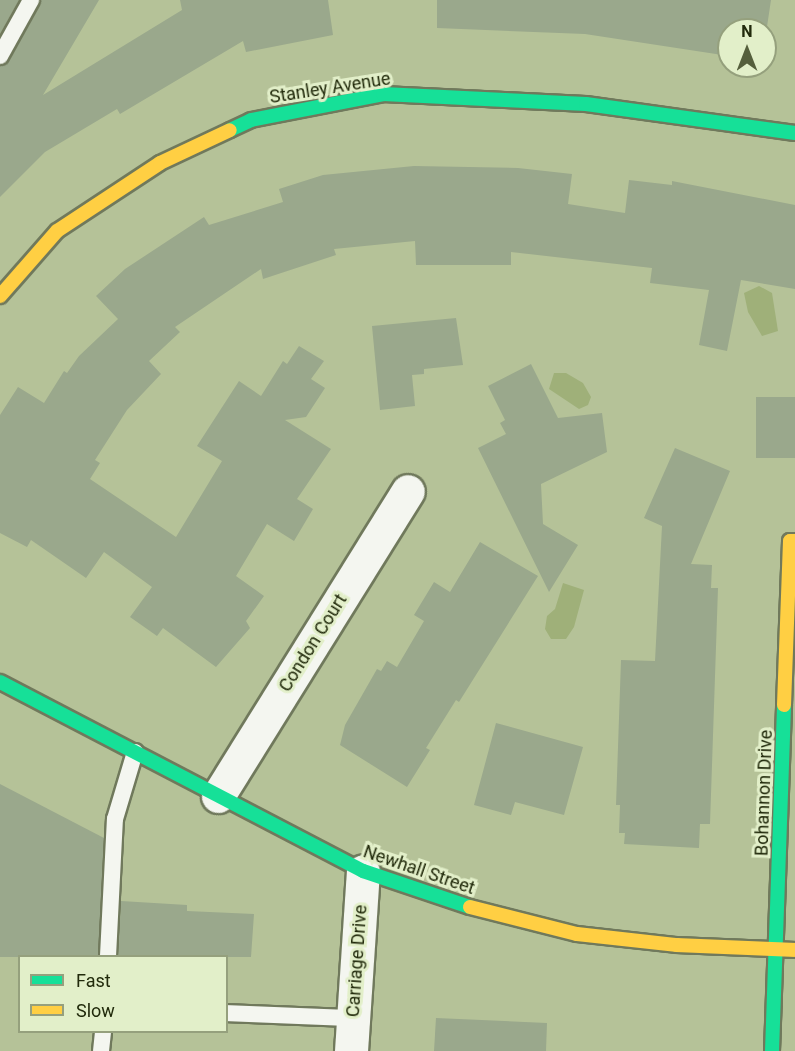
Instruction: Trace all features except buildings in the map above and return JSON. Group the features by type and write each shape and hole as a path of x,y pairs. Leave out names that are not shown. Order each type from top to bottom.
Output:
{"street":[{"name":"Stanley Avenue","path":"0,296 57,231 160,163 251,120 383,94 586,104 795,133"},
{"name":"Condon Court","path":"218,796 408,491"},
{"name":"Bohannon Drive","path":"772,1051 790,541 795,541"},
{"name":"Newhall Street","path":"0,682 363,872 478,910 577,934 677,945 795,950"},
{"name":"Carriage Drive","path":"351,1051 363,872"}],"lane":[{"path":"0,56 31,0"},
{"path":"108,955 115,819 135,752"},
{"path":"228,1012 353,1018"},
{"path":"101,1051 103,1033"}],"shaded area":[{"path":"759,286 772,293 778,331 762,336 748,312 744,293"},
{"path":"554,373 566,373 583,383 591,397 588,405 579,409 549,389"},
{"path":"563,583 584,590 574,627 566,639 551,639 545,629 547,616 555,609"}],"traffic: fast":[{"path":"230,130 251,120 383,94 586,104 795,133"},
{"path":"0,682 363,871 470,907"},
{"path":"772,1051 784,705"}],"traffic: slow":[{"path":"0,296 57,231 160,163 230,130"},
{"path":"784,705 790,541 795,541"},
{"path":"470,907 577,934 677,945 795,950"}]}
